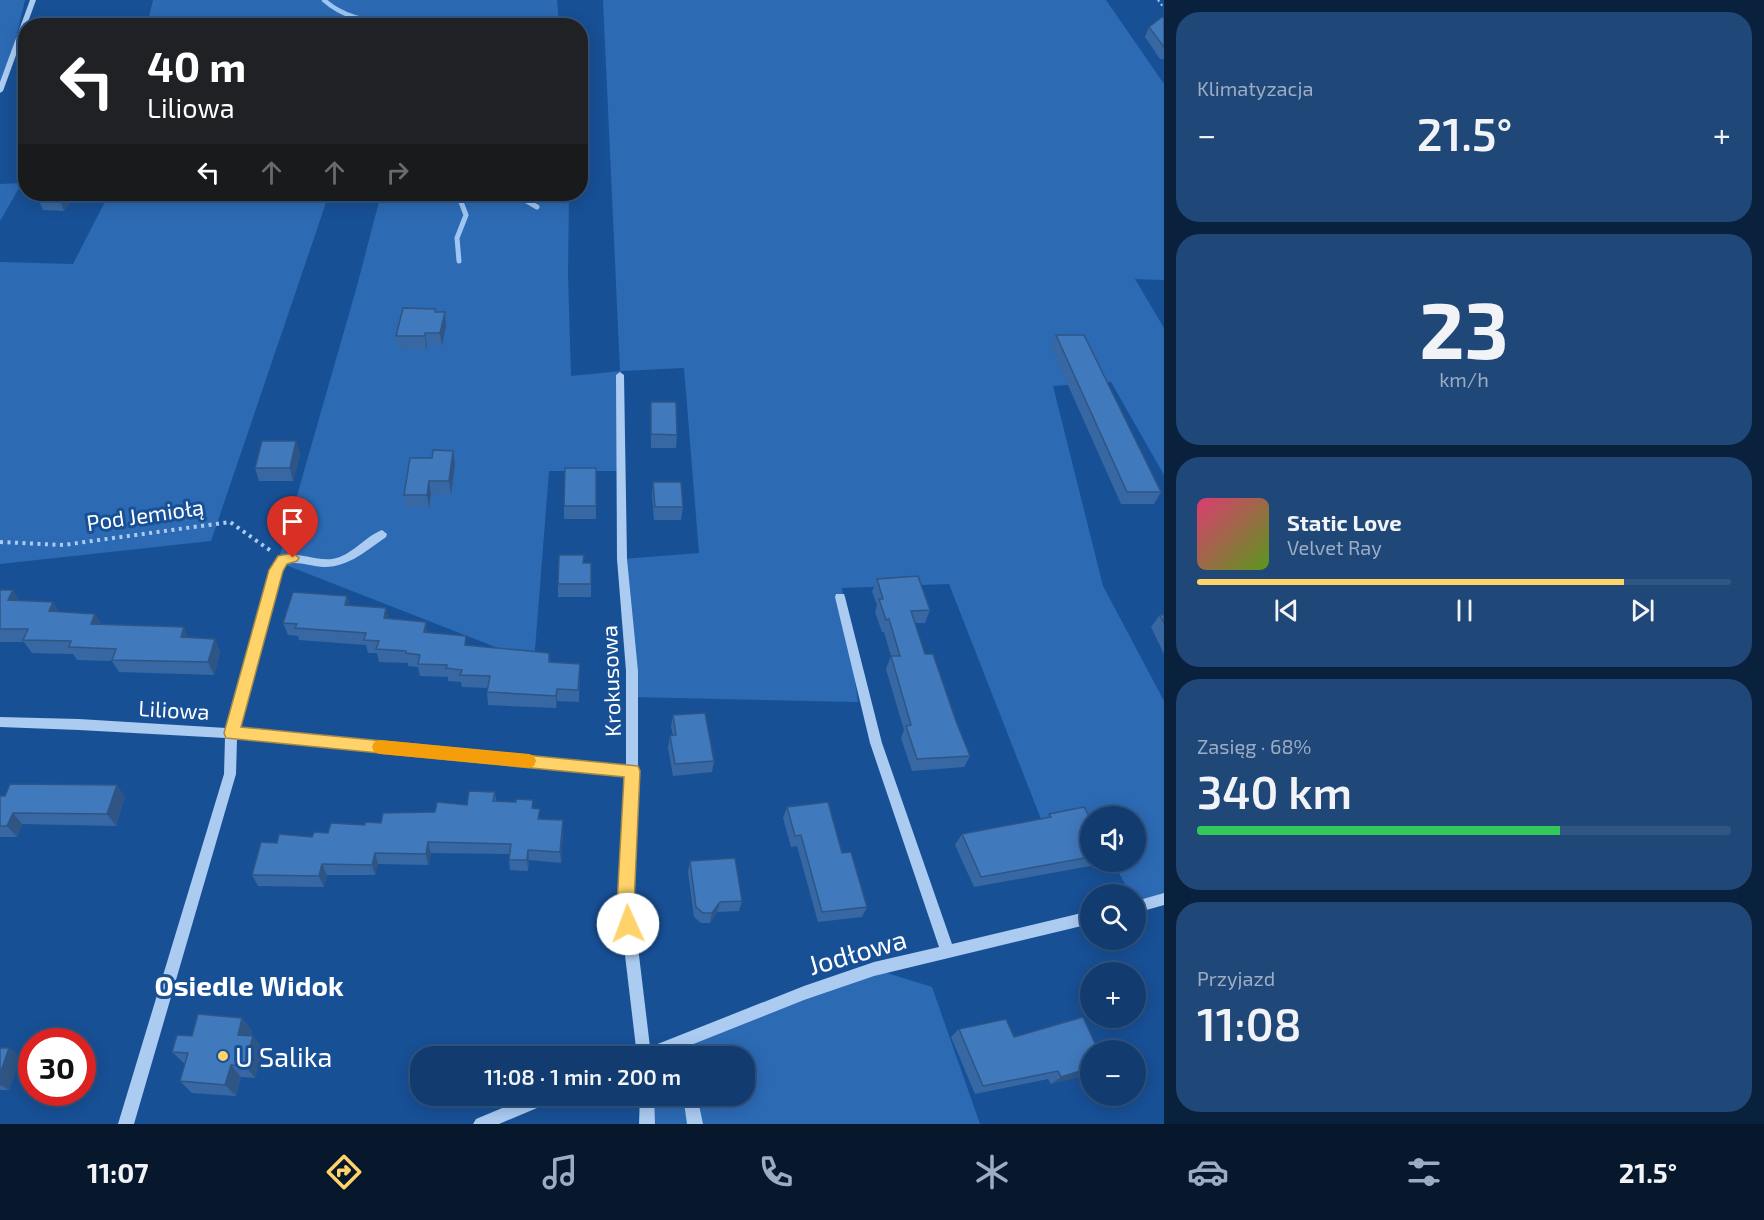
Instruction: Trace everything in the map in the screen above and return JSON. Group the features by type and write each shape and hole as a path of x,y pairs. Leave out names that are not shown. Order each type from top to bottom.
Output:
{"street":[{"path":"26,18 33,0"},
{"path":"0,91 18,41"},
{"name":"Krokusowa","path":"620,375 622,559 632,671 632,771 626,905 644,1046"},
{"path":"126,1124 230,774 231,733 276,570 283,559 337,562 347,558 382,534"},
{"path":"840,597 876,742 948,952"},
{"name":"Liliowa","path":"0,722 231,733 632,771"},
{"path":"1146,904 1164,899"},
{"name":"Jodłowa","path":"689,1046 804,993 874,969 1080,920"},
{"path":"482,1124 525,1106"},
{"path":"647,1106 647,1124"},
{"path":"692,1106 695,1124"}],"path":[{"path":"1158,0 1164,8"},
{"name":"Pod Jemiołą","path":"0,542 63,545 230,522 283,559"}],"shaded area":[{"path":"0,0 25,0 21,18 18,18 18,29 5,83 0,91"},
{"path":"153,0 557,0 558,18 149,18"},
{"path":"603,0 1106,0 1164,84 1164,280 1135,279 1164,328 1164,475 1111,382 1053,386 1103,586 1164,701 1164,900 1146,905 1146,884 1125,884 1119,872 1146,872 1146,806 1080,806 1080,815 1041,819 949,584 842,588 858,702 632,697 622,559 699,553 684,368 621,371 618,471 549,471 534,662 278,562 379,201 569,201 571,376 620,371"},
{"path":"18,183 18,190 0,221 0,184"},
{"path":"105,201 327,201 211,541 0,564 0,262 73,264"},
{"path":"874,969 932,987 980,1124 647,1124 647,1106 755,1106 755,1046 671,1046"}],"building":[{"path":"1162,17 1164,18 1164,47 1149,27"},
{"path":"403,308 435,309 435,312 445,312 440,333 425,333 425,336 396,336"},
{"path":"1056,335 1084,335 1161,492 1127,492"},
{"path":"651,402 676,402 677,435 651,434"},
{"path":"262,441 296,441 290,468 255,468"},
{"path":"433,450 453,451 449,481 429,481 427,495 404,495 410,458 432,458"},
{"path":"565,468 596,468 596,506 564,506"},
{"path":"653,482 681,482 683,507 655,507"},
{"path":"559,555 584,555 583,563 591,563 591,584 558,584"},
{"path":"918,576 930,610 911,611 925,654 933,654 970,756 917,759 906,726 911,725 891,656 900,656 889,619 886,620 879,599 883,599 877,579"},
{"path":"0,590 13,590 8,600 53,602 49,611 95,614 91,624 184,627 181,637 215,639 208,662 112,660 116,649 69,647 71,641 23,640 28,629 0,629"},
{"path":"293,592 347,596 345,605 386,608 384,618 426,622 424,632 466,636 465,645 549,653 549,662 580,664 578,690 557,689 556,696 487,692 490,676 460,675 462,670 446,668 447,665 418,664 420,655 406,653 406,651 376,649 379,641 364,640 366,633 295,628 297,624 283,623"},
{"path":"705,713 714,761 675,764 670,736 676,735 673,715"},
{"path":"10,784 117,785 107,814 13,813 7,826 0,826 0,796 5,796"},
{"path":"469,791 495,792 493,801 533,800 532,808 540,809 538,819 563,820 560,852 528,850 527,860 509,860 511,844 428,842 426,854 375,853 372,865 322,864 319,876 252,875 261,842 277,843 279,834 312,837 314,832 328,833 331,823 365,825 365,822 381,823 383,813 435,812 437,802 467,805"},
{"path":"828,802 842,853 851,852 867,907 822,912 801,835 795,836 787,807"},
{"path":"1080,808 1080,859 981,877 962,834 1051,817 1049,814"},
{"path":"735,858 742,901 720,902 712,913 703,913 696,907 690,861"},
{"name":"U Salika","path":"198,1014 242,1018 238,1035 253,1036 245,1066 231,1065 225,1085 180,1081 188,1053 172,1052 177,1035 192,1036"},
{"path":"1080,1018 1080,1028 1088,1028 1093,1040 1080,1040 1080,1071 1061,1077 1058,1071 983,1086 959,1029 1006,1019 1014,1037"},
{"path":"0,1048 9,1048 0,1074"}],"waterway":[{"path":"324,0 341,12 359,18"},
{"path":"459,261 457,238 466,215 461,201"},
{"path":"527,201 537,207"}],"slow traffic":[{"path":"380,747 529,761"}],"place":[{"name":"U Salika","path":"223,1056"}],"district":[{"name":"Osiedle Widok","path":"249,985"}],"route":[{"path":"293,558 283,559 276,570 231,733 632,771 626,905 628,924"}]}
